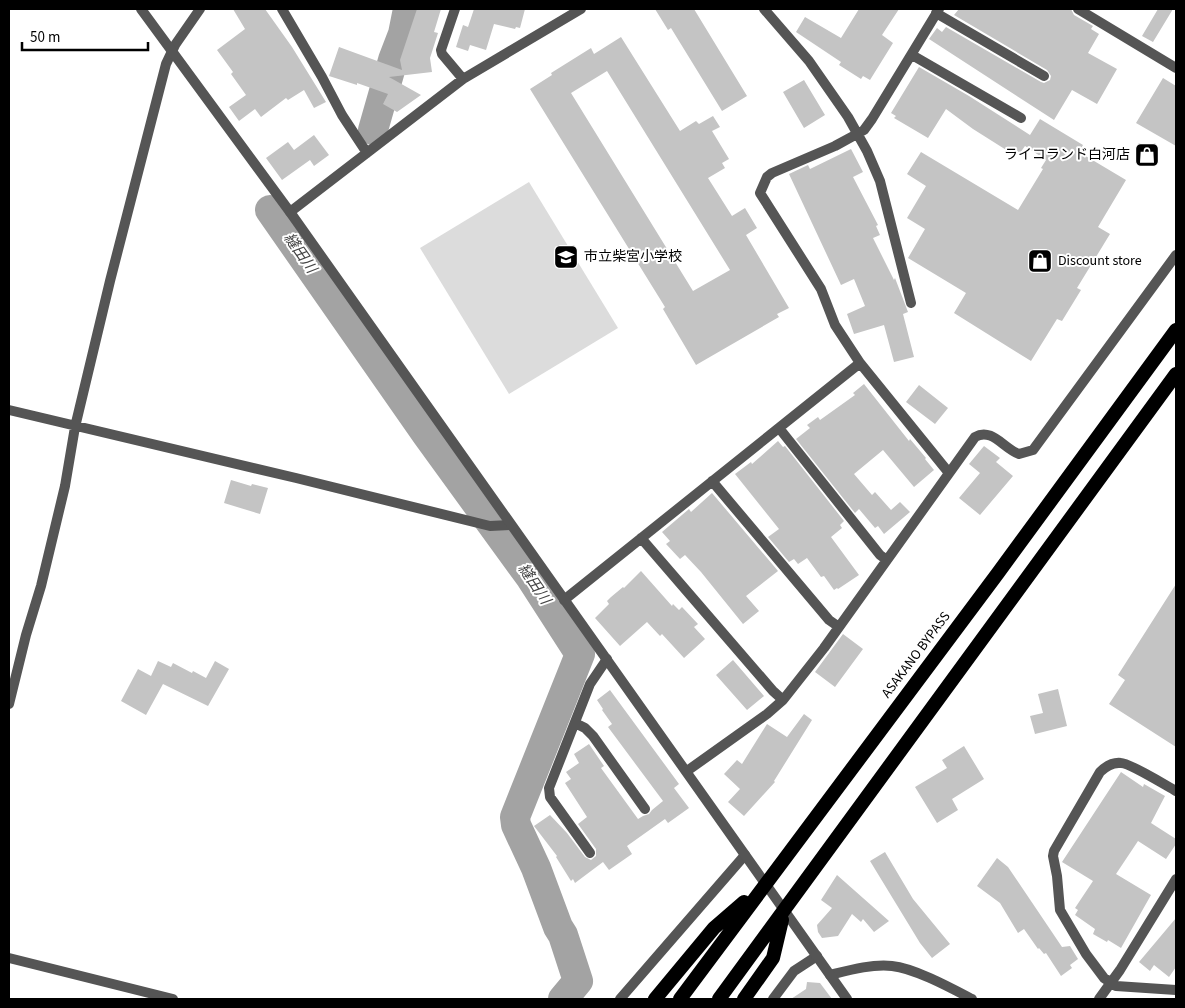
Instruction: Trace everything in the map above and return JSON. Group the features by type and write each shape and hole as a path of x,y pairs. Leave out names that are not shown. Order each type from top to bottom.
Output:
{"highway":[{"name":"ASAKANO BYPASS","path":"680,999 1014,552 1176,330"},
{"path":"719,999 1176,374"},
{"path":"655,999 714,928 765,884"},
{"path":"744,999 773,958 784,912"}],"street":[{"path":"141,9 290,212 847,999"},
{"path":"9,704 54,532 76,427 115,262 166,64 171,52 200,9"},
{"path":"282,9 342,115 367,153"},
{"path":"455,9 441,50 442,54 463,79"},
{"path":"290,212 463,79 581,9"},
{"path":"764,9 809,61 848,117 871,158 880,181 911,303"},
{"path":"1078,9 1176,68"},
{"path":"949,474 860,363 835,325 821,289 760,193 767,177 772,173 835,146 864,130 938,11 1044,76"},
{"path":"912,55 1021,118"},
{"path":"687,772 784,700 978,435 990,435 1019,454 1033,450 1176,255"},
{"path":"564,600 860,363"},
{"path":"9,410 490,526 510,525"},
{"path":"779,428 880,555 887,560"},
{"path":"712,481 830,620 839,627"},
{"path":"641,538 773,692 784,700"},
{"path":"590,853 549,793 551,782 590,684 607,660"},
{"path":"575,723 594,736 645,809"},
{"path":"1176,791 1123,763 1112,764 1106,767 1100,772 1054,851 1053,856 1060,910 1086,954 1104,978 1116,986 1176,990"},
{"path":"620,999 744,855"},
{"path":"1099,999 1120,970 1176,879"},
{"path":"773,999 794,971 817,956"},
{"path":"9,958 174,999"},
{"path":"830,974 856,968 899,966 972,999"}],"shaded area":[{"path":"529,182 618,328 509,394 420,248"}],"building":[{"path":"233,9 265,9 292,47 326,102 314,108 304,90 288,100 286,98 261,117 255,109 239,121 229,107 246,95 231,74 233,72 217,50 245,29"},
{"path":"417,9 441,9 434,32 438,33 430,58 432,72 389,77 421,95 397,112 383,104 388,94 329,76 339,47 402,70 400,60"},
{"path":"474,9 525,9 520,28 516,27 515,29 494,24 486,50 470,45 468,51 456,47 463,25 468,27"},
{"path":"655,9 694,9 747,96 722,111 671,28 668,30"},
{"path":"859,9 899,9 882,35 893,43 870,80 863,76 861,79 839,65 841,62 796,32 805,17 841,38"},
{"path":"959,9 1071,9 1074,15 1093,26 1091,29 1099,34 1088,53 1117,69 1097,104 1072,90 1054,120 929,39 937,28 942,32 946,27 1041,82 1044,83 1050,80 1051,76 1047,70 954,15"},
{"path":"1158,9 1173,9 1153,42 1142,36"},
{"path":"621,37 680,131 696,121 699,124 713,116 720,127 712,131 729,159 722,163 725,168 708,178 732,216 745,208 757,228 746,235 789,308 777,314 779,317 696,365 663,309 665,307 530,89 552,75 551,73 591,48 594,54","holes":["607,71 730,270 693,291 571,93"]},
{"path":"919,67 1030,135 1040,119 1083,145 1079,152 1126,180 1098,227 1110,234 1077,288 1081,290 1062,321 1057,319 1031,361 954,313 966,293 908,258 925,229 907,218 926,186 907,174 921,152 1018,210 1043,169 1041,168 1046,160 1025,146 1020,153 1014,149 1011,153 946,109 928,138 894,118 896,116 891,113"},
{"path":"1163,78 1176,86 1176,146 1136,123"},
{"path":"804,80 825,115 804,128 783,92"},
{"path":"314,135 329,155 314,166 310,160 282,180 266,158 288,142 294,150"},
{"path":"851,149 863,172 853,177 878,225 876,226 880,235 873,238 894,280 895,278 908,312 903,314 914,357 894,362 884,325 854,334 847,314 865,306 854,279 841,285 789,174 808,165 810,169"},
{"path":"864,384 934,470 914,487 883,450 854,474 872,495 875,492 891,510 900,502 910,512 884,534 878,526 875,528 859,509 855,513 796,439 810,428 807,425 818,417 820,420 855,395 853,393"},
{"path":"919,385 948,408 935,424 906,402"},
{"path":"778,441 783,447 785,446 844,521 840,525 842,528 831,537 859,575 838,589 834,590 824,576 821,577 807,558 798,564 794,559 789,562 768,537 779,529 735,474 751,462 752,464"},
{"path":"984,446 1000,458 996,462 1013,476 980,515 959,498 980,473 969,464"},
{"path":"231,480 251,486 252,484 268,488 260,514 224,503"},
{"path":"712,493 778,571 746,596 759,611 743,624 685,555 680,559 666,544 670,541 662,532 689,509 691,512"},
{"path":"641,571 672,606 673,604 679,610 682,607 698,624 694,627 705,639 684,658 662,634 660,636 647,622 620,646 595,618 609,604 607,601"},
{"path":"1176,584 1176,747 1109,704 1125,680 1118,675"},
{"path":"843,634 863,649 835,687 815,672"},
{"path":"733,660 764,696 747,710 716,675"},
{"path":"158,661 171,667 173,663 206,678 215,661 229,669 208,706 163,684 146,715 121,701 138,669 151,676"},
{"path":"1058,689 1067,726 1035,734 1030,716 1043,713 1038,694"},
{"path":"610,690 679,784 674,788 689,808 668,823 665,819 627,846 632,854 609,870 603,862 575,883 573,879 571,881 557,856 534,826 550,815 567,833 585,857 591,860 596,856 596,849 578,824 587,817 565,783 571,779 566,772 579,763 574,754 589,744 604,766 601,768 638,819 649,814 663,801 608,727 612,724 597,700"},
{"path":"804,714 812,720 775,782 744,816 728,802 740,789 724,774 737,760 742,764 767,724 787,737"},
{"path":"964,746 984,779 952,799 958,810 937,823 915,787 947,768 942,760"},
{"path":"1121,772 1143,787 1144,784 1165,796 1151,823 1176,839 1176,844 1166,859 1138,841 1116,874 1151,895 1121,948 1093,934 1095,929 1075,915 1078,910 1075,908 1093,881 1062,862"},
{"path":"885,852 913,899 950,944 932,958 920,943 870,861"},
{"path":"997,858 1008,867 1062,947 1070,946 1078,959 1070,965 1072,968 1061,976 1046,953 1044,954 1038,949 1024,929 1018,933 1000,903 977,886"},
{"path":"837,875 889,921 874,932 863,919 861,922 852,914 838,936 822,938 818,932 817,925 832,908 821,900"},
{"path":"1176,918 1176,967 1169,977 1154,965 1150,971 1139,962"},
{"path":"807,982 820,983 832,999 791,999 806,989"}],"waterway":[{"name":"縫田川","path":"373,130 393,60 403,34 408,9"},
{"name":"縫田川","path":"270,210 427,435 531,578 580,654 515,817 516,825 563,935 578,981 563,999"}],"place":[{"name":"ライコランド白河店","path":"1147,155"},
{"name":"市立柴宮小学校","path":"566,257"},
{"name":"Discount store","path":"1040,261"}]}
